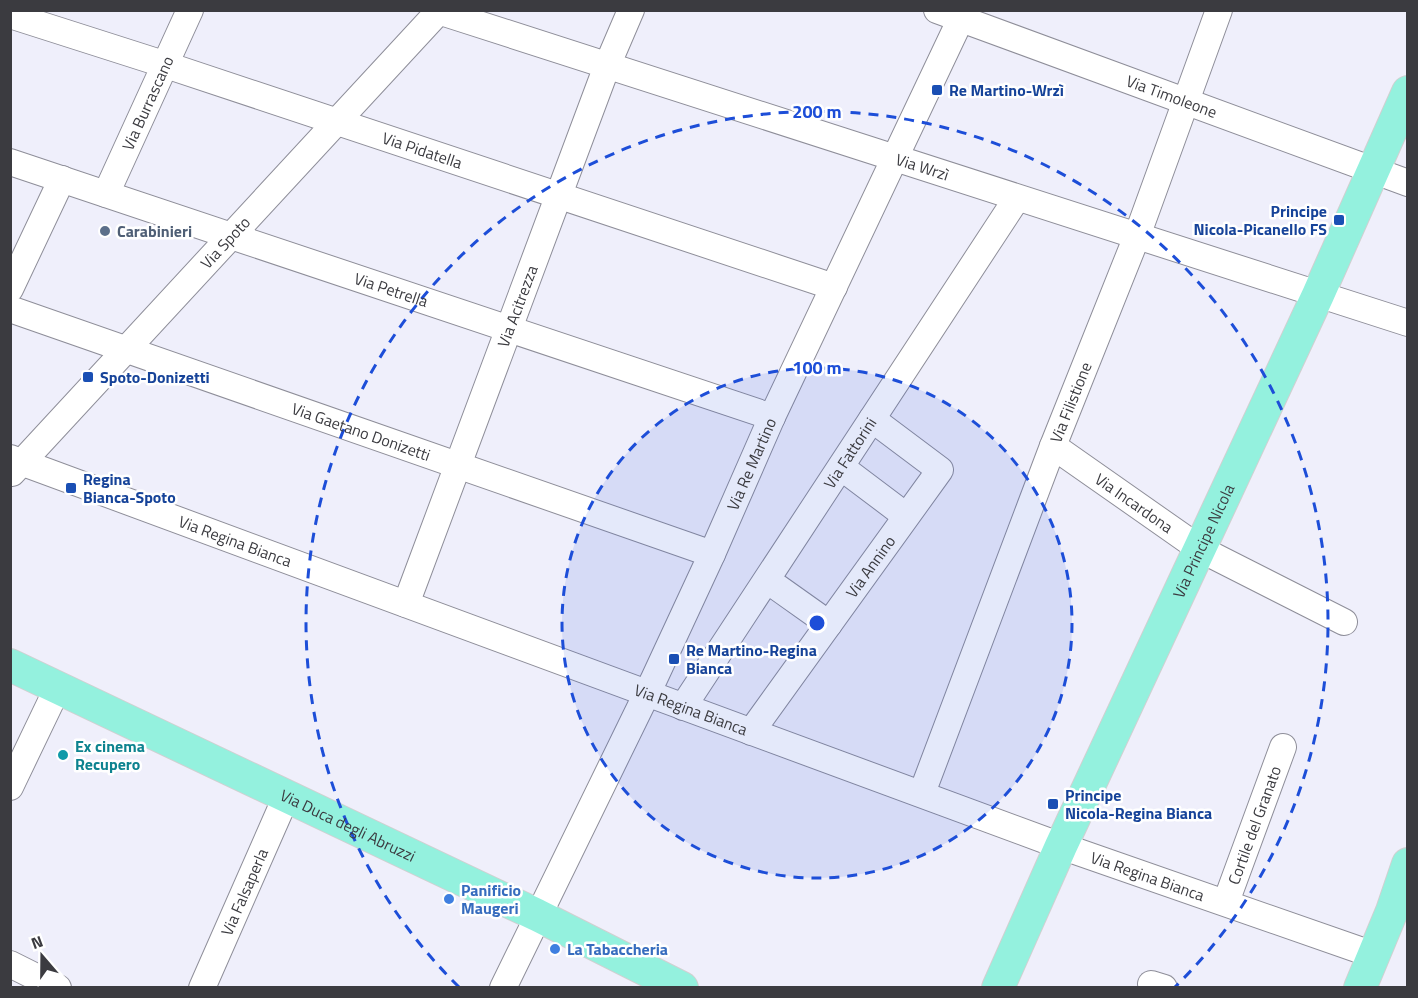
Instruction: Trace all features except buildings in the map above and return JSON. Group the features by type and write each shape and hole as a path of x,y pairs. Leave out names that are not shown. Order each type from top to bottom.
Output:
{"main road":[{"name":"Via Principe Nicola","path":"998,987 1061,846 1318,295 1407,92"},
{"name":"Via Duca degli Abruzzi","path":"10,665 537,915 682,987"},
{"path":"1360,987 1392,911 1407,864"}],"street":[{"name":"Via Burrascano","path":"106,194 190,10"},
{"name":"Via Acitrezza","path":"406,604 631,10"},
{"name":"Via Timoleone","path":"937,10 963,15 1186,102 1407,183"},
{"name":"Via Filistione","path":"922,793 1053,446 1137,236 1219,10"},
{"name":"Via Wrzì","path":"438,11 1407,323"},
{"name":"Via Spoto","path":"14,465 126,349 438,11"},
{"name":"Via Pidatella","path":"10,15 165,64 336,123 834,287"},
{"name":"Via Re Martino","path":"503,987 647,694 772,417 963,15"},
{"name":"Via Petrella","path":"10,162 772,417"},
{"path":"10,289 62,179"},
{"name":"Via Fattorini","path":"683,707 1017,198"},
{"name":"Via Gaetano Donizetti","path":"10,309 712,554"},
{"name":"Via Annino","path":"751,732 940,470 872,419"},
{"name":"Via Incardona","path":"1053,446 1200,549 1344,622"},
{"name":"Via Regina Bianca","path":"14,465 406,604 1061,846 1374,955"},
{"path":"841,467 906,516"},
{"path":"766,580 829,624"},
{"path":"10,787 58,687"},
{"name":"Cortile del Granato","path":"1226,902 1283,747"},
{"name":"Via Falsaperla","path":"202,987 286,797"},
{"path":"10,964 58,987"}],"place":[{"name":"Re Martino-Wrzì","path":"937,90"},
{"name":"Principe Nicola-Picanello FS","path":"1339,220"},
{"name":"Carabinieri","path":"105,231"},
{"name":"Spoto-Donizetti","path":"88,377"},
{"name":"Regina Bianca-Spoto","path":"71,488"},
{"name":"Re Martino-Regina Bianca","path":"674,659"},
{"name":"Ex cinema Recupero","path":"63,755"},
{"name":"Principe Nicola-Regina Bianca","path":"1053,804"},
{"name":"Panificio Maugeri","path":"449,899"},
{"name":"La Tabaccheria","path":"555,949"}]}
